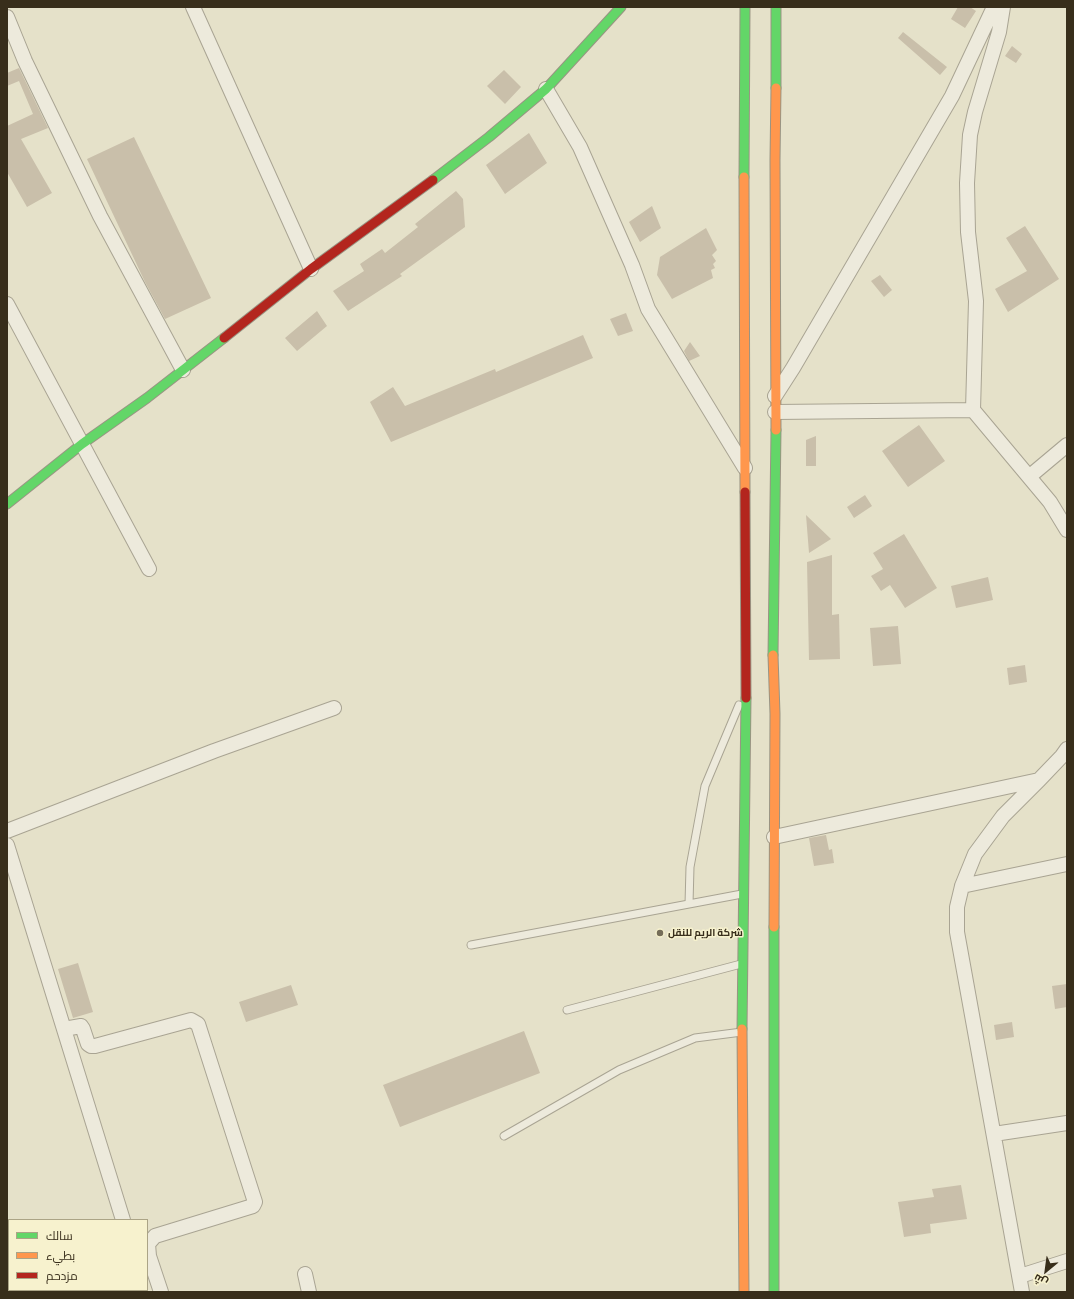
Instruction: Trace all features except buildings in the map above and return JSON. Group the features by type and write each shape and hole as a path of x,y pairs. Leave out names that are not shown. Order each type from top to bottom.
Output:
{"main road":[{"path":"7,504 82,444 147,398 311,269 489,137 546,90 621,7"},
{"path":"744,1292 742,1032 746,689 749,654 745,468 745,7"},
{"path":"774,1292 775,714 770,654 775,412 776,7"}],"street":[{"path":"193,7 311,269"},
{"path":"775,396 793,368 952,96 994,7"},
{"path":"1003,7 999,32 975,112 970,135 967,183 968,232 976,301 973,410 1030,476 1050,502 1067,530"},
{"path":"7,17 25,61 100,216 183,370"},
{"path":"546,90 580,147 632,265 648,310 745,468"},
{"path":"7,304 149,569"},
{"path":"775,412 973,410"},
{"path":"1030,476 1067,445"},
{"path":"7,831 214,751 334,708"},
{"path":"1022,1292 957,932 957,907 962,886 975,854 1003,816 1062,756 1067,749"},
{"path":"774,837 1039,780"},
{"path":"7,845 123,1219"},
{"path":"962,886 1067,864"},
{"path":"64,1029 81,1026 88,1044 95,1046 191,1020 198,1024 255,1202 253,1206 155,1236 148,1244 149,1256 161,1292"},
{"path":"994,1134 1067,1124"},
{"path":"1020,1276 1067,1260"},
{"path":"305,1274 309,1292"}],"lane":[{"path":"689,904 690,867 705,786 746,689"},
{"path":"471,945 744,894"},
{"path":"567,1010 743,964"},
{"path":"504,1136 626,1067 695,1038 742,1032"}],"traffic: fast":[{"path":"433,180 489,137 546,89 621,7"},
{"path":"744,177 745,7"},
{"path":"776,7 776,88"},
{"path":"7,504 82,444 147,398 224,338"},
{"path":"773,655 776,430"},
{"path":"742,1029 746,698"},
{"path":"774,927 774,1292"}],"traffic: slow":[{"path":"776,88 776,430"},
{"path":"744,177 745,492"},
{"path":"773,655 775,714 774,927"},
{"path":"742,1029 744,1292"}],"traffic: jam":[{"path":"224,338 311,269 433,180"},
{"path":"745,492 746,698"}],"place":[{"name":"شركة الريم للنقل","path":"660,933"}]}
